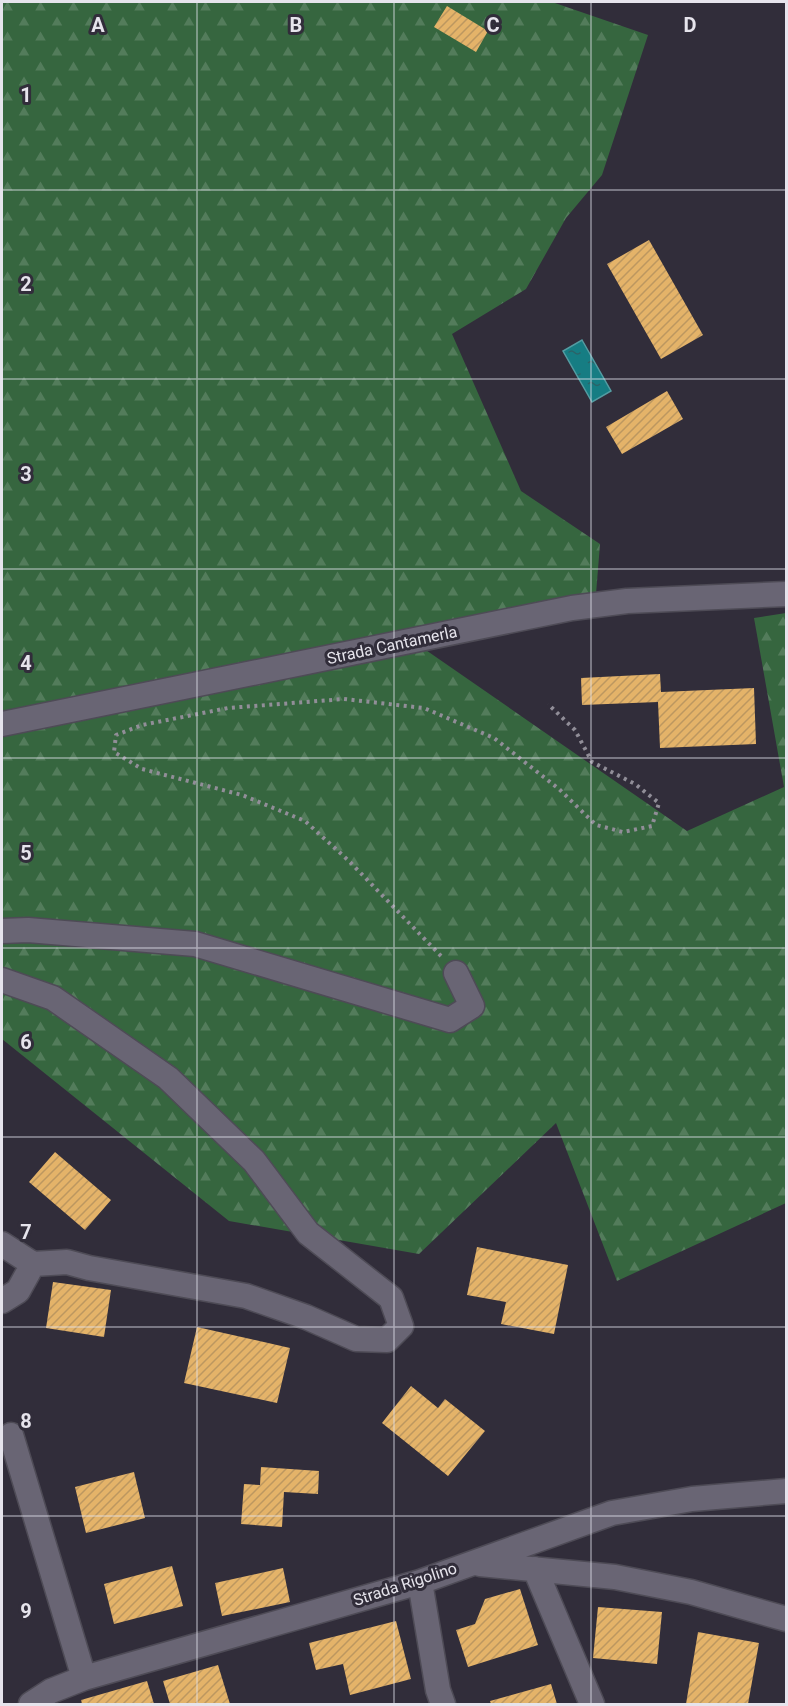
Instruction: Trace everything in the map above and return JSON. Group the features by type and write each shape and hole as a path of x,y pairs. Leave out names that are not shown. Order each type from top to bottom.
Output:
{"street":[{"name":"Strada Cantamerla","path":"2,724 572,608 627,601 786,594"},
{"path":"2,931 28,930 195,944 450,1020 472,1006 456,973"},
{"path":"2,980 52,998 168,1078 255,1161 308,1233 391,1298 401,1326 387,1340 356,1339 306,1317 246,1296 67,1262 33,1264 2,1244"},
{"path":"2,1301 18,1291 33,1264"},
{"path":"11,1435 84,1678"},
{"name":"Strada Rigolino","path":"31,1704 51,1691 84,1678 420,1582 612,1513 692,1498 786,1491"},
{"path":"469,1563 615,1577 680,1590 786,1619"},
{"path":"535,1569 592,1704"},
{"path":"420,1582 438,1690 443,1704"}],"path":[{"path":"456,973 365,877 305,822 242,795 142,769 114,752 116,735 142,725 228,708 344,699 424,708 494,738 559,789 596,825 623,831 652,826 659,803 635,784 592,762 574,730 548,704"}],"green space":[{"path":"2,2 552,2 648,35 602,175 566,218 526,289 452,334 521,491 600,544 596,594 407,637 687,831 784,787 754,618 786,613 786,1203 617,1281 556,1123 419,1254 229,1221 2,1039"}],"water":[{"path":"582,340 611,391 592,402 563,351"}],"building":[{"path":"447,6 488,31 476,52 434,27"},
{"path":"649,240 703,335 661,359 607,264"},
{"path":"667,391 683,419 622,454 606,427"},
{"path":"660,674 661,692 754,688 756,744 660,748 658,702 582,705 581,678"},
{"path":"55,1152 111,1200 85,1230 29,1182"},
{"path":"477,1247 568,1265 554,1334 501,1324 506,1302 467,1295"},
{"path":"53,1282 111,1290 104,1337 46,1328"},
{"path":"197,1327 290,1348 277,1403 184,1383"},
{"path":"411,1386 438,1408 445,1399 485,1431 448,1476 382,1423"},
{"path":"261,1467 319,1471 318,1494 284,1492 282,1527 241,1524 244,1484 260,1485"},
{"path":"134,1472 145,1518 86,1533 75,1487"},
{"path":"172,1566 183,1606 114,1624 104,1584"},
{"path":"283,1568 290,1602 222,1616 215,1583"},
{"path":"520,1589 538,1645 468,1667 456,1630 475,1624 485,1599"},
{"path":"598,1607 662,1612 657,1664 593,1658"},
{"path":"396,1621 411,1679 350,1695 343,1664 316,1670 309,1643"},
{"path":"698,1632 759,1643 748,1704 686,1704"},
{"path":"218,1665 230,1704 170,1704 163,1681"},
{"path":"147,1681 154,1704 82,1704 81,1700"},
{"path":"551,1684 557,1704 491,1704 490,1701"}]}
